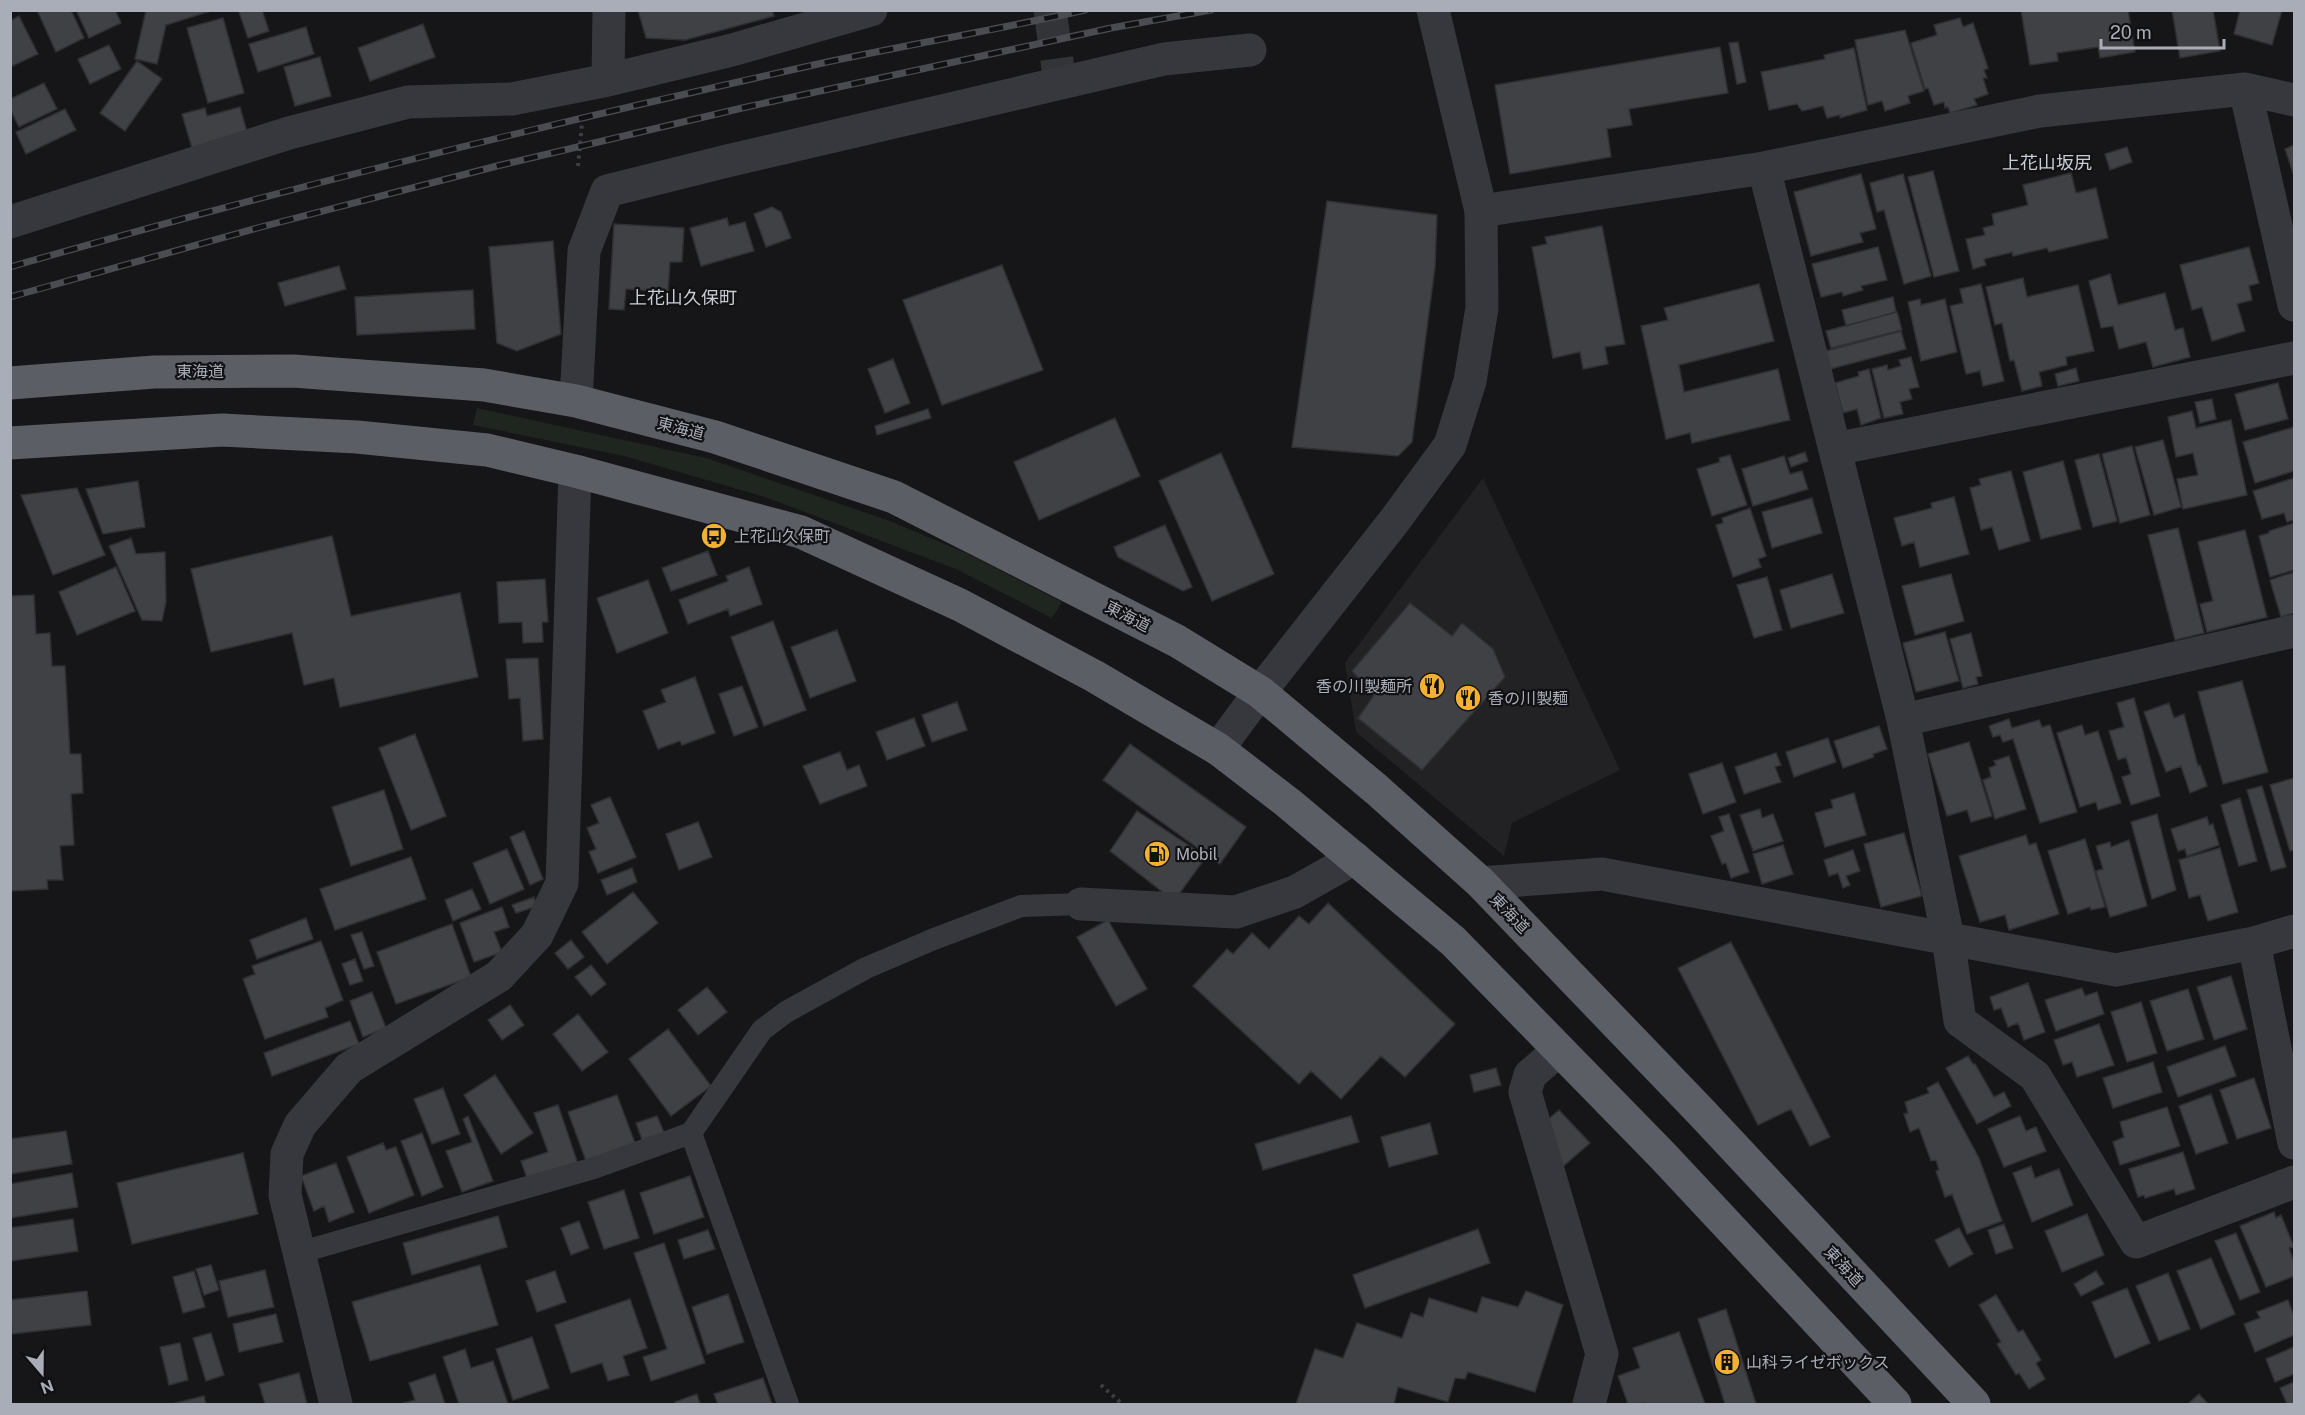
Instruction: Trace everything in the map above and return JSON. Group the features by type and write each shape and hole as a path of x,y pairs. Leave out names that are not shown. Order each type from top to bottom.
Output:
{"highway":[{"name":"東海道","path":"10,383 154,372 293,371 484,385 576,401 716,437 894,497 1177,641 1260,692 1376,789 1481,883 1702,1113 1974,1404"},
{"path":"10,443 222,430 357,437 487,450 575,471 801,532 960,606 1094,676 1218,749 1287,802 1453,941 1663,1156 1895,1404"}],"street":[{"path":"608,80 609,10"},
{"path":"10,222 289,133 408,102 512,99 608,80 732,50 872,10"},
{"path":"1218,749 1450,445 1470,381 1482,308 1482,211 1434,15"},
{"path":"576,401 584,251 607,191 1164,59 1250,50"},
{"path":"1482,211 1764,168 2040,111 2245,89 2295,100"},
{"path":"2245,89 2295,305"},
{"path":"1764,168 1903,720 1948,938 1960,1021 2035,1076 2136,1242 2295,1182"},
{"path":"1835,449 2295,358"},
{"path":"336,1404 285,1194 287,1154 300,1125 349,1068 499,976 537,935 562,883 575,471"},
{"path":"1903,720 2295,631"},
{"path":"1081,904 1236,912 1295,892 1355,858"},
{"path":"1481,883 1602,874 2116,970 2254,943 2295,931"},
{"path":"2254,943 2295,1143"},
{"path":"1559,1050 1530,1075 1525,1092 1602,1354 1589,1404"}],"lane":[{"path":"298,1253 594,1168 691,1132 762,1030 786,1012 866,968 1021,906 1081,904"},
{"path":"691,1132 788,1404"}],"path":[{"path":"578,167 583,112"},
{"path":"1101,1385 1122,1404"}],"shaded area":[{"path":"477,408 706,458 887,520 966,553 1062,602 1052,618 956,569 765,497 624,456 473,425"},
{"name":"香の川製麺","path":"1483,478 1620,770 1512,823 1504,856 1356,732 1345,663"}],"building":[{"path":"37,10 71,10 84,38 56,52"},
{"path":"76,10 115,10 121,23 89,38"},
{"path":"146,10 214,10 166,25 157,64 135,59"},
{"path":"262,10 269,31 248,38 239,12"},
{"path":"638,10 772,10 774,16 685,40 646,38"},
{"path":"2021,10 2128,10 2135,52 2100,58 2098,47 2057,53 2058,61 2030,65"},
{"path":"2172,10 2213,10 2220,51 2180,58"},
{"path":"2240,10 2282,10 2272,45 2234,34"},
{"path":"19,16 38,54 10,67 10,21"},
{"path":"223,18 244,93 208,103 187,28"},
{"path":"1960,18 1963,27 1973,23 1988,68 1984,70 1987,78 1983,78 1988,94 1974,99 1977,105 1950,113 1948,107 1945,108 1944,102 1934,105 1928,88 1925,89 1911,43 1937,35 1934,25"},
{"path":"423,24 435,57 370,81 358,48"},
{"path":"306,27 314,54 258,72 249,44"},
{"path":"1905,30 1924,91 1908,96 1910,103 1885,111 1882,101 1868,105 1855,40"},
{"path":"1738,42 1746,82 1737,84 1729,43"},
{"path":"109,45 121,69 90,84 78,59"},
{"path":"1720,47 1728,93 1629,109 1632,125 1607,129 1611,157 1510,174 1495,85"},
{"path":"1854,48 1867,110 1840,118 1840,115 1827,118 1823,106 1802,111 1797,104 1769,110 1761,72 1825,59 1824,55"},
{"path":"320,57 331,96 295,106 284,67"},
{"path":"137,61 162,79 125,131 100,113"},
{"path":"44,83 57,109 19,127 10,109 10,99"},
{"path":"240,107 247,132 192,148 182,114 205,108 207,116"},
{"path":"65,109 76,130 26,154 16,132"},
{"path":"2294,145 2294,176 2285,149"},
{"path":"2127,147 2132,162 2110,170 2105,154"},
{"path":"1933,171 1959,271 1934,277 1908,177"},
{"path":"2071,173 2076,193 2096,188 2108,238 2049,252 2047,248 2013,256 2012,252 1984,259 1986,265 1973,269 1966,239 1985,235 1983,228 1994,225 1992,214 2028,205 2023,185"},
{"path":"1861,174 1876,229 1860,233 1863,242 1811,256 1794,192"},
{"path":"1903,174 1931,276 1904,284 1884,210 1877,212 1870,183"},
{"path":"1327,201 1437,215 1435,267 1412,442 1398,456 1292,447"},
{"path":"772,207 781,212 791,238 766,247 754,214"},
{"path":"727,218 729,226 745,222 754,251 701,266 690,228"},
{"path":"614,224 684,228 682,262 670,262 668,292 626,289 624,310 609,309"},
{"path":"1602,226 1625,344 1605,347 1608,364 1583,369 1580,352 1553,358 1532,247 1547,244 1545,237"},
{"path":"553,241 561,334 517,351 497,343 489,247"},
{"path":"1878,247 1887,280 1861,286 1863,290 1843,296 1842,292 1821,297 1812,264"},
{"path":"2249,247 2259,283 2249,286 2252,300 2237,304 2245,331 2212,341 2202,307 2192,310 2180,265"},
{"path":"1002,265 1043,370 942,405 903,300"},
{"path":"339,266 346,289 285,306 278,283"},
{"path":"2110,274 2118,305 2165,293 2175,330 2183,328 2190,357 2153,367 2146,342 2119,349 2113,326 2101,328 2089,281"},
{"path":"2023,278 2027,297 2078,285 2094,351 2066,357 2067,365 2039,372 2042,386 2022,391 2014,360 2010,361 2002,323 1995,325 1986,287"},
{"path":"1759,284 1774,341 1679,365 1684,392 1778,369 1790,420 1692,443 1690,433 1666,439 1641,326 1668,320 1664,308"},
{"path":"1981,284 2004,381 1983,386 1980,371 1966,374 1950,306 1963,303 1960,289"},
{"path":"473,290 475,329 357,335 355,297"},
{"path":"1893,297 1896,312 1846,326 1842,310"},
{"path":"1920,299 1921,305 1945,299 1957,352 1921,361 1908,302"},
{"path":"1897,312 1902,330 1831,348 1826,331"},
{"path":"1901,331 1906,349 1830,369 1826,351"},
{"path":"1911,357 1919,387 1909,389 1912,399 1900,402 1903,414 1884,418 1872,369 1887,365 1888,370 1901,366 1899,360"},
{"path":"893,359 910,403 885,413 868,369"},
{"path":"2076,368 2079,381 2058,386 2055,374"},
{"path":"1869,369 1881,418 1861,425 1857,409 1843,413 1835,383 1859,376 1858,372"},
{"path":"2278,383 2288,419 2245,430 2235,394"},
{"path":"2212,399 2216,419 2200,423 2195,402"},
{"path":"928,409 931,418 877,435 875,426"},
{"path":"2192,411 2196,428 2231,420 2247,495 2183,509 2177,479 2198,475 2193,453 2176,457 2168,417"},
{"path":"1115,418 1140,476 1039,520 1014,462"},
{"path":"2294,427 2294,471 2255,483 2243,442"},
{"path":"2163,440 2181,507 2154,515 2135,447"},
{"path":"2132,446 2150,515 2120,523 2102,454"},
{"path":"1805,452 1808,461 1791,467 1788,458"},
{"path":"1221,453 1274,574 1212,601 1159,481"},
{"path":"2099,454 2117,521 2093,527 2075,460"},
{"path":"1730,455 1747,505 1712,516 1697,469 1720,462 1719,458"},
{"path":"1784,456 1790,474 1802,471 1808,489 1753,506 1742,469"},
{"path":"2063,461 2081,529 2041,539 2023,472"},
{"path":"2011,471 2030,541 1999,550 1992,527 1981,530 1970,488 1981,485 1979,479"},
{"path":"2294,478 2294,520 2287,522 2284,513 2262,519 2253,491"},
{"path":"138,481 145,527 103,534 86,489"},
{"path":"77,488 105,555 53,575 21,495"},
{"path":"1954,497 1969,554 1920,567 1914,542 1902,546 1894,518 1932,508 1931,503"},
{"path":"1812,498 1822,533 1772,548 1762,512"},
{"path":"1750,508 1766,556 1758,559 1761,567 1733,577 1716,525 1723,523 1722,518"},
{"path":"2294,523 2294,570 2270,577 2259,536"},
{"path":"1165,525 1192,587 1183,591 1118,557 1114,547"},
{"path":"2178,528 2204,633 2175,640 2148,535"},
{"path":"2245,530 2267,617 2207,632 2200,604 2213,601 2198,542"},
{"path":"332,536 351,616 460,593 478,677 340,707 334,678 304,685 292,633 211,652 191,569"},
{"path":"131,538 136,554 165,552 166,602 162,621 142,620 109,546"},
{"path":"708,551 717,575 671,591 662,568"},
{"path":"116,567 135,611 77,635 59,592"},
{"path":"749,567 762,604 730,616 728,609 688,624 679,600 728,581 726,576"},
{"path":"2294,572 2294,613 2281,617 2270,580"},
{"path":"1832,574 1844,613 1791,628 1780,590"},
{"path":"1951,574 1964,621 1915,635 1902,586"},
{"path":"1767,577 1782,630 1754,638 1737,585"},
{"path":"545,579 548,622 542,622 543,642 523,643 522,622 499,623 497,582"},
{"path":"648,580 668,633 617,653 597,598"},
{"path":"34,595 36,634 50,633 52,666 65,666 70,754 81,754 83,793 71,794 74,845 60,846 63,880 47,880 48,889 10,891 10,596"},
{"name":"香の川製麺所","path":"1410,603 1452,636 1462,623 1493,649 1505,677 1422,770 1358,718 1374,695 1352,671"},
{"path":"773,621 806,710 764,726 731,637"},
{"path":"837,630 856,681 810,698 791,647"},
{"path":"1945,632 1959,681 1916,692 1903,643"},
{"path":"1971,633 1982,676 1976,677 1978,684 1963,688 1950,639"},
{"path":"538,658 543,739 523,741 520,698 509,699 506,659"},
{"path":"695,677 715,733 682,745 680,741 658,749 643,711 666,702 661,690"},
{"path":"2242,681 2268,772 2223,784 2198,692"},
{"path":"742,686 758,727 734,736 719,694"},
{"path":"2134,698 2160,796 2131,805 2122,777 2131,774 2126,757 2118,760 2109,731 2124,727 2117,703"},
{"path":"957,702 967,730 932,742 922,715"},
{"path":"2169,703 2174,718 2184,714 2198,766 2200,765 2207,786 2190,793 2181,766 2166,772 2144,712"},
{"path":"914,718 925,746 887,760 876,732"},
{"path":"2009,719 2012,728 2039,720 2042,727 2050,725 2077,812 2040,823 2013,739 2003,742 2000,735 1993,737 1989,726"},
{"path":"2082,725 2085,735 2098,731 2121,803 2098,810 2096,802 2080,807 2057,733"},
{"path":"1879,726 1887,749 1873,754 1874,757 1843,768 1834,741"},
{"path":"415,734 446,816 411,830 379,748"},
{"path":"1828,738 1836,762 1794,777 1786,752"},
{"path":"1969,742 1992,816 1971,822 1967,810 1947,816 1928,754"},
{"path":"1130,744 1246,827 1220,864 1103,780"},
{"path":"840,752 847,770 859,765 867,786 820,804 803,766"},
{"path":"1776,753 1781,765 1775,767 1781,782 1744,794 1735,767"},
{"path":"2009,756 2026,809 1995,819 1983,780 1991,777 1989,768 1996,765 1994,761"},
{"path":"1722,763 1736,802 1703,814 1689,774"},
{"path":"2294,778 2294,850 2290,851 2270,785"},
{"path":"2262,786 2286,867 2271,871 2247,790"},
{"path":"384,790 403,849 351,866 332,807"},
{"path":"1854,793 1866,835 1825,847 1815,813 1833,808 1831,800"},
{"path":"610,797 636,857 598,873 589,852 596,849 587,828 599,823 591,805"},
{"path":"2240,798 2257,861 2239,866 2221,805"},
{"path":"1760,809 1762,818 1773,814 1783,841 1753,851 1740,815"},
{"name":"Mobil","path":"1137,811 1206,857 1174,901 1110,851"},
{"path":"1729,814 1749,872 1731,878 1726,863 1722,864 1711,836 1724,831 1719,817"},
{"path":"2157,814 2176,890 2152,899 2131,822"},
{"path":"2207,817 2209,825 2213,824 2219,845 2187,856 2185,849 2178,851 2171,829"},
{"path":"698,822 712,857 679,870 666,834"},
{"path":"524,831 543,879 530,885 510,837"},
{"path":"1904,833 1922,896 1881,907 1864,844"},
{"path":"2026,835 2029,845 2036,843 2059,914 2009,930 2005,915 1980,922 1959,856"},
{"path":"2085,839 2105,907 2091,910 2090,907 2068,914 2048,851"},
{"path":"2129,840 2147,906 2110,917 2096,871 2103,869 2096,846 2110,842 2111,847"},
{"path":"1783,845 1793,874 1762,884 1753,854"},
{"path":"2220,848 2238,912 2208,921 2200,895 2189,898 2179,860"},
{"path":"507,849 524,889 490,904 473,863"},
{"path":"1853,850 1860,871 1846,876 1850,885 1843,888 1838,873 1829,876 1824,860"},
{"path":"411,857 426,899 335,930 320,889"},
{"path":"632,868 637,882 607,895 601,880"},
{"path":"472,889 481,909 453,921 445,900"},
{"path":"633,892 658,923 607,964 582,932"},
{"path":"534,897 537,906 516,913 512,905"},
{"path":"1328,903 1455,1024 1405,1077 1381,1056 1341,1099 1311,1071 1299,1084 1193,986 1227,949 1233,954 1252,933 1269,949 1299,916 1309,924"},
{"path":"502,907 509,927 494,932 502,952 474,962 460,923"},
{"path":"306,918 313,939 257,959 250,940"},
{"path":"1108,920 1147,989 1116,1006 1077,937"},
{"path":"452,924 471,977 396,1004 377,952"},
{"path":"362,932 374,966 364,969 351,935"},
{"path":"571,940 584,957 568,969 555,953"},
{"path":"321,941 343,1000 325,1008 328,1017 265,1039 243,979 255,974 252,966"},
{"path":"1731,942 1830,1137 1810,1146 1791,1109 1758,1125 1678,968"},
{"path":"355,959 363,981 350,985 342,964"},
{"path":"591,965 606,984 591,996 575,977"},
{"path":"2231,976 2247,1029 2214,1040 2197,987"},
{"path":"2028,983 2045,1032 2024,1040 2018,1023 2008,1027 2001,1008 1994,1010 1990,997"},
{"path":"707,987 727,1012 698,1035 678,1010"},
{"path":"2082,988 2085,996 2097,992 2104,1014 2056,1031 2045,1000"},
{"path":"2188,989 2204,1039 2167,1051 2150,1001"},
{"path":"372,992 386,1028 363,1037 350,1001"},
{"path":"2141,1002 2157,1053 2127,1062 2111,1012"},
{"path":"510,1005 524,1025 502,1040 488,1020"},
{"path":"578,1014 608,1052 582,1071 553,1034"},
{"path":"350,1021 359,1044 272,1076 264,1053"},
{"path":"2099,1024 2114,1065 2077,1077 2072,1062 2063,1065 2054,1040"},
{"path":"668,1029 711,1086 671,1116 629,1059"},
{"path":"2225,1046 2236,1076 2178,1097 2167,1067"},
{"path":"1968,1056 1994,1097 2004,1092 2011,1106 1977,1124 1946,1068"},
{"path":"2153,1062 2162,1092 2113,1108 2103,1078"},
{"path":"1496,1068 1501,1085 1474,1092 1470,1075"},
{"path":"495,1075 533,1133 501,1154 464,1095"},
{"path":"2254,1078 2271,1128 2237,1139 2220,1090"},
{"path":"1938,1082 1979,1158 2002,1221 1967,1234 1952,1194 1945,1197 1936,1171 1939,1170 1936,1160 1931,1161 1919,1128 1910,1132 1904,1114 1908,1113 1905,1102 1929,1093 1927,1088"},
{"path":"443,1088 460,1134 432,1144 414,1099"},
{"path":"2211,1094 2228,1143 2196,1154 2179,1106"},
{"path":"617,1095 635,1143 586,1161 568,1112"},
{"path":"558,1105 578,1164 528,1181 521,1161 548,1152 534,1113"},
{"path":"2167,1107 2180,1146 2120,1165 2113,1142 2124,1137 2120,1122"},
{"path":"1559,1110 1590,1143 1560,1169 1542,1125"},
{"path":"468,1116 493,1181 462,1192 446,1151 472,1142 463,1119"},
{"path":"657,1116 666,1137 644,1145 636,1123"},
{"path":"1351,1116 1359,1142 1263,1170 1255,1144"},
{"path":"2020,1116 2026,1131 2036,1127 2046,1151 2004,1167 1988,1129"},
{"path":"1430,1123 1438,1154 1389,1167 1381,1137"},
{"path":"66,1131 72,1164 10,1174 10,1139"},
{"path":"422,1133 443,1187 422,1196 401,1141"},
{"path":"383,1143 386,1150 396,1147 414,1195 369,1213 347,1157"},
{"path":"2183,1152 2195,1189 2176,1195 2174,1189 2145,1198 2144,1195 2138,1197 2129,1169"},
{"path":"243,1153 258,1214 132,1244 117,1183"},
{"path":"336,1163 354,1212 329,1222 324,1206 314,1211 301,1176"},
{"path":"2031,1166 2035,1178 2059,1169 2073,1205 2032,1222 2013,1173"},
{"path":"72,1173 78,1207 10,1218 10,1184"},
{"path":"690,1176 704,1217 654,1234 640,1193"},
{"path":"624,1190 639,1238 604,1249 588,1202"},
{"path":"2274,1212 2276,1218 2281,1215 2294,1247 2289,1248 2294,1263 2294,1276 2266,1287 2240,1226"},
{"path":"2087,1214 2104,1255 2062,1272 2045,1231"},
{"path":"498,1216 507,1247 412,1275 403,1243"},
{"path":"73,1219 78,1251 11,1261 10,1228"},
{"path":"579,1221 589,1248 571,1255 561,1228"},
{"path":"2004,1224 2013,1248 1996,1254 1988,1230"},
{"path":"1959,1228 1973,1254 1949,1267 1935,1240"},
{"path":"1478,1229 1490,1263 1365,1308 1353,1275"},
{"path":"708,1230 715,1249 684,1259 678,1240"},
{"path":"2236,1233 2260,1292 2240,1300 2215,1241"},
{"path":"664,1243 705,1363 651,1381 643,1357 667,1349 634,1253"},
{"path":"2211,1258 2235,1314 2201,1329 2177,1271"},
{"path":"211,1265 219,1290 204,1295 196,1269"},
{"path":"480,1265 498,1325 370,1361 352,1302"},
{"path":"265,1270 274,1307 228,1317 219,1281"},
{"path":"194,1271 205,1307 183,1313 173,1277"},
{"path":"555,1271 566,1302 537,1312 526,1281"},
{"path":"2096,1271 2104,1284 2081,1296 2074,1284"},
{"path":"2168,1273 2190,1329 2159,1341 2136,1286"},
{"path":"2127,1288 2150,1343 2115,1358 2092,1302"},
{"path":"87,1291 91,1325 12,1334 10,1300"},
{"path":"1526,1291 1563,1305 1535,1392 1468,1372 1465,1379 1455,1378 1448,1402 1398,1387 1394,1404 1296,1404 1315,1349 1343,1358 1357,1323 1402,1338 1411,1313 1423,1317 1429,1298 1477,1313 1482,1297 1518,1307"},
{"path":"728,1294 744,1342 707,1354 692,1307"},
{"path":"1996,1295 2018,1332 2023,1330 2041,1360 2036,1363 2045,1379 2029,1389 2019,1373 2016,1375 1997,1344 2001,1342 1979,1305"},
{"path":"630,1299 647,1348 623,1356 629,1375 608,1381 602,1363 571,1373 555,1325"},
{"path":"2288,1300 2294,1316 2294,1335 2255,1352 2244,1324 2260,1318 2257,1312"},
{"name":"山科ライゼボックス","path":"1726,1309 1756,1404 1725,1404 1698,1319"},
{"path":"276,1314 283,1342 239,1352 233,1324"},
{"path":"1679,1332 1705,1404 1628,1404 1618,1376 1640,1368 1633,1348"},
{"path":"211,1333 224,1375 206,1381 193,1338"},
{"path":"532,1337 549,1388 513,1400 496,1349"},
{"path":"180,1343 188,1380 169,1385 160,1347"},
{"path":"2294,1347 2294,1374 2275,1382 2266,1359"},
{"path":"465,1349 471,1368 493,1361 508,1404 459,1404 443,1357"},
{"path":"299,1373 307,1404 265,1404 259,1384"},
{"path":"435,1374 445,1404 400,1404 415,1400 409,1383"},
{"path":"763,1378 772,1404 718,1404 714,1394"},
{"path":"2294,1382 2294,1404 2287,1404 2280,1388"},
{"path":"697,1394 700,1404 675,1404 675,1402"},
{"path":"2199,1394 2208,1404 2188,1404"},
{"path":"204,1396 206,1404 172,1404"}],"tunnel":[{"path":"1050,10 1060,83"}],"railway":[{"path":"10,267 211,211 514,134 818,64 1085,10"},
{"path":"10,297 261,227 497,166 742,108 1111,28 1211,10"}],"place":[{"name":"上花山久保町","path":"714,536"},
{"name":"香の川製麺所","path":"1432,686"},
{"name":"香の川製麺","path":"1468,698"},
{"name":"Mobil","path":"1157,854"},
{"name":"山科ライゼボックス","path":"1727,1362"}],"district":[{"name":"上花山坂尻","path":"2047,163"},
{"name":"上花山久保町","path":"683,298"}]}
